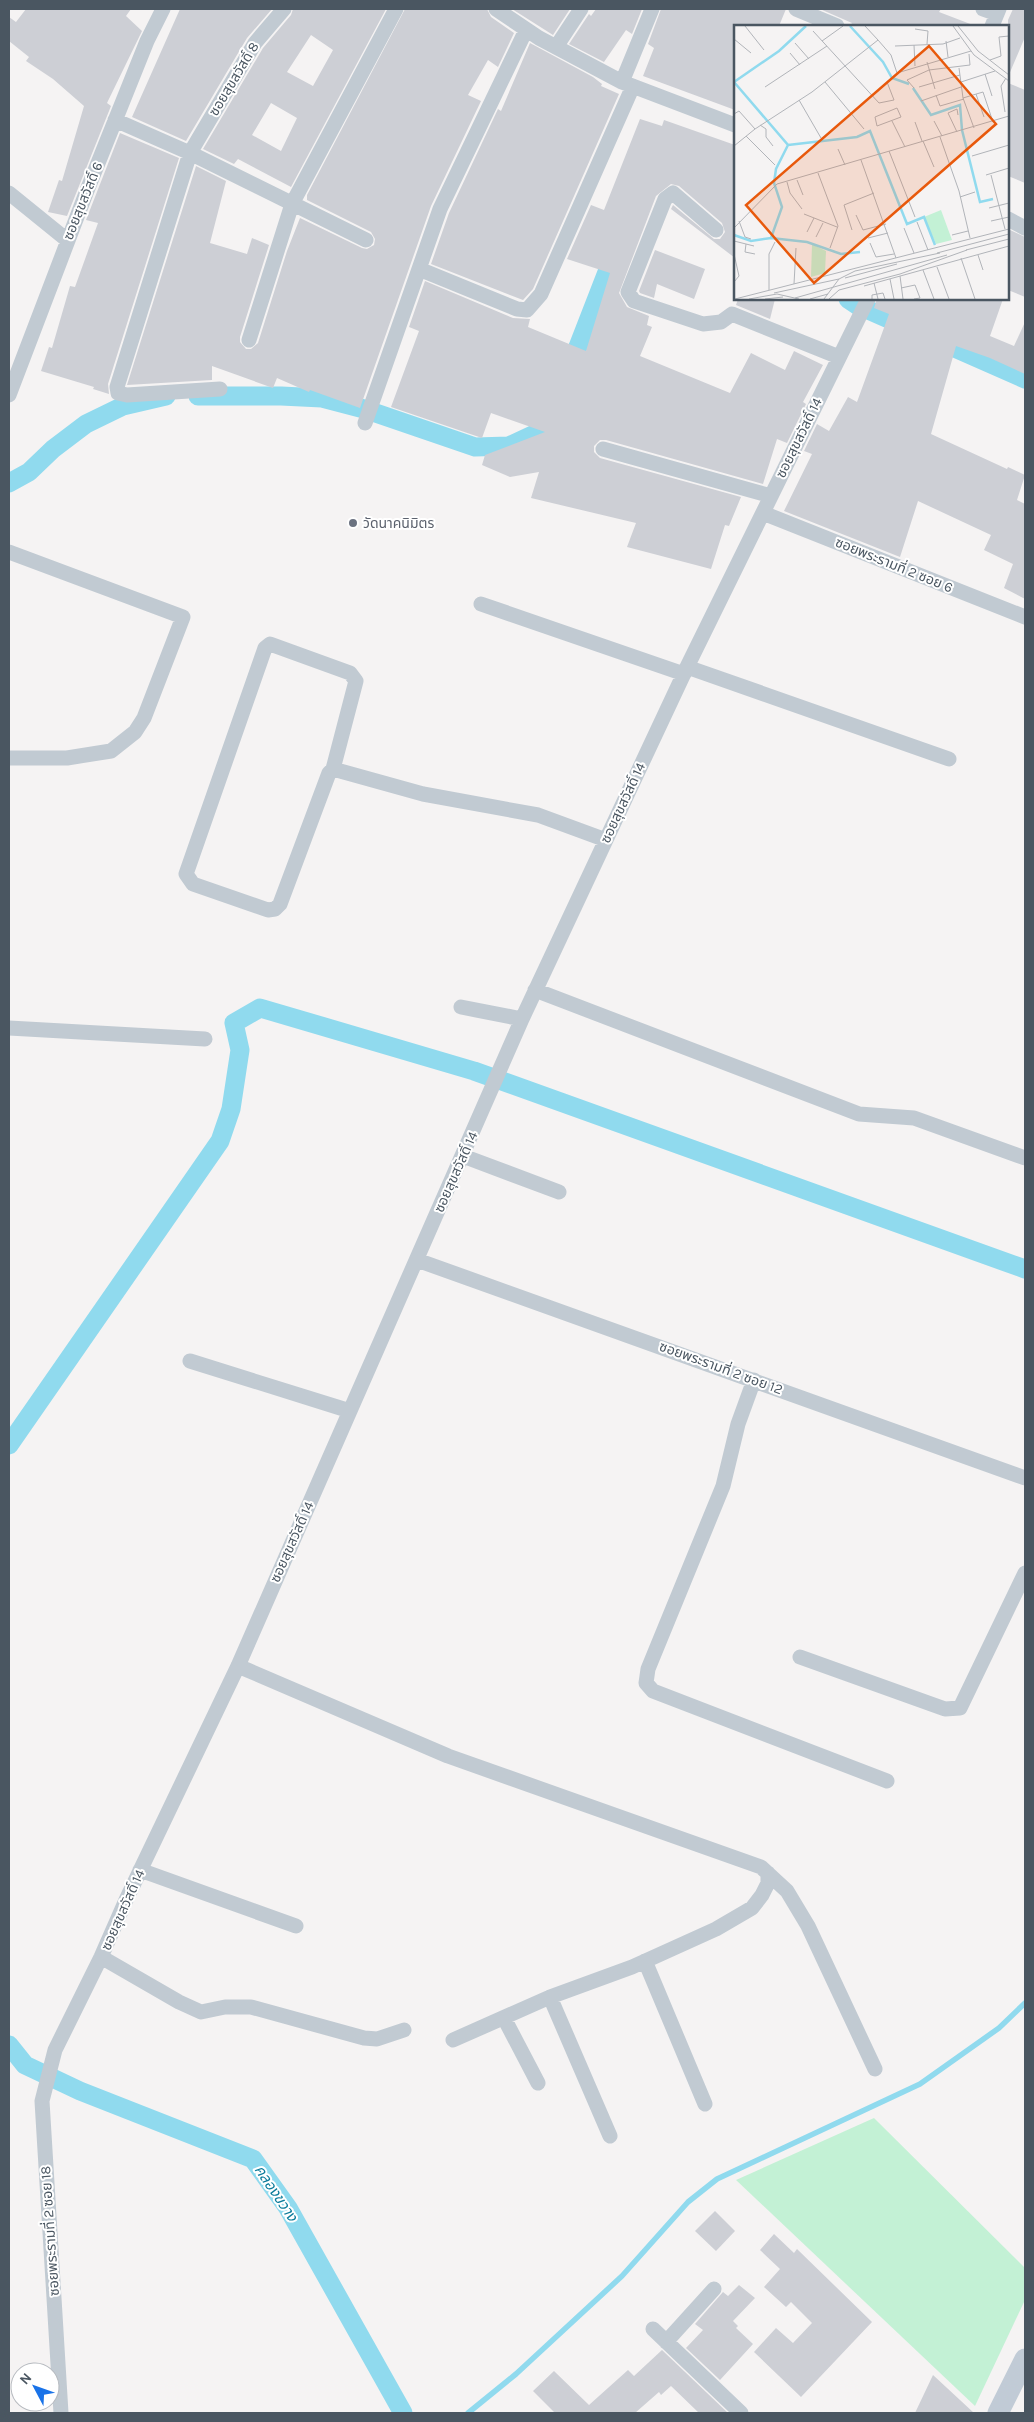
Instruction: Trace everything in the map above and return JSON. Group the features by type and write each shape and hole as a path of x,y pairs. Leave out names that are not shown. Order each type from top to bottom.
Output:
{"main road":[{"path":"998,2413 1025,2359"}],"street":[{"name":"ซอยสุขสวัสดิ์ 6","path":"9,396 115,120 147,41 163,9"},
{"name":"ซอยสุขสวัสดิ์ 8","path":"220,389 127,396 118,392 116,387 190,153 255,44 284,9"},
{"path":"248,340 292,204 396,9"},
{"path":"496,9 526,30 627,84 734,125"},
{"path":"556,47 581,9"},
{"path":"419,269 517,309 527,310 541,294 627,84 652,9"},
{"path":"796,9 834,25"},
{"path":"368,416 440,209 526,30"},
{"path":"115,120 190,153 366,240"},
{"path":"9,193 68,240"},
{"path":"716,230 673,193 665,199 628,292 634,301 703,324 721,322 732,314 839,357"},
{"path":"1009,220 1025,228"},
{"name":"ซอยสุขสวัสดิ์ 14","path":"55,2050 101,1957 140,1870 238,1666 522,1019 686,670 867,300"},
{"path":"603,449 771,496"},
{"name":"ซอยพระรามที่ 2 ซอย 6","path":"763,513 1025,617"},
{"path":"9,552 183,617 144,718 135,732 111,751 67,758 9,758"},
{"path":"481,604 686,670 949,759"},
{"path":"270,644 350,672 356,681 334,769 329,773 280,904 275,909 268,910 193,884 186,874 266,648 270,644"},
{"path":"334,769 423,794 538,815 606,840"},
{"path":"536,990 859,1114 914,1118 1025,1158"},
{"path":"460,1007 522,1019"},
{"path":"9,1028 205,1039"},
{"path":"463,1156 559,1192"},
{"name":"ซอยพระรามที่ 2 ซอย 12","path":"417,1260 1025,1478"},
{"path":"190,1361 350,1412"},
{"path":"754,1380 738,1424 723,1486 648,1669 646,1683 653,1691 887,1781"},
{"path":"800,1657 945,1709 960,1708 1025,1573"},
{"path":"238,1666 448,1756 762,1867 788,1891 808,1926 875,2069"},
{"path":"140,1870 296,1926"},
{"path":"453,2040 550,1997 645,1961 716,1929 752,1908 768,1883 768,1873"},
{"path":"101,1957 179,2002 201,2012 225,2007 252,2007 364,2038 377,2039 404,2030"},
{"path":"645,1961 706,2104"},
{"path":"550,1997 610,2136"},
{"path":"504,2018 538,2083"},
{"name":"ซอยพระรามที่ 2 ซอย 18","path":"55,2050 42,2101 61,2413"},
{"path":"666,2342 714,2289"},
{"path":"653,2329 741,2413"}],"green space":[{"path":"874,2118 1025,2268 1025,2300 975,2406 736,2180"}],"building":[{"path":"26,9 131,9 126,16 142,31 107,103 111,106 67,216 48,212 59,180 62,181 84,106 53,79 26,61 29,57 9,41 9,17 16,22"},
{"path":"180,9 272,9 247,38 186,141 132,117"},
{"path":"293,9 386,9 291,187 238,159 234,164 203,149 263,48 291,15","holes":["311,35 333,50 313,86 287,72","271,103 297,118 281,151 252,135"]},
{"path":"405,9 487,9 491,17 514,33 498,67 488,60 468,95 481,101 431,206 360,408 310,390 309,392 277,378 273,388 212,366 212,380 127,385 196,166 226,181 210,243 247,254 252,238 269,245 240,337 240,342 246,349 251,349 258,343 287,251 300,218 362,248 367,249 374,245 375,239 371,232 307,200 307,195"},
{"path":"512,9 570,9 553,35"},
{"path":"596,9 642,9 632,34 626,30 604,62 569,44 589,14 591,16"},
{"path":"661,9 786,9 779,25 734,25 734,110 643,76 654,48 648,44"},
{"path":"820,9 941,9 939,12 973,25 851,25 852,23"},
{"path":"1013,9 1025,9 1025,37 1009,75 1009,25 1008,20"},
{"path":"530,43 593,77 602,84 601,86 619,94 533,289 523,300 431,264 449,213 498,109 501,111"},
{"path":"1009,83 1025,90 1025,183 1009,176"},
{"path":"640,119 662,126 664,120 734,145 734,257 671,209 673,205 714,239 720,239 725,232 722,223 679,186 671,184 656,196 619,293 627,307 649,316 647,325 652,327 640,356 730,393 751,353 785,370 794,351 823,365 803,402 806,404 787,443 777,439 763,484 606,440 600,440 594,446 594,452 600,458 741,497 729,526 725,525 711,569 627,547 636,523 531,498 539,472 510,477 482,465 485,455 545,432 491,413 482,438 391,407 419,331 409,327 425,281 513,318 530,319 528,327 586,351 610,273 567,259 591,205 604,210"},
{"path":"120,133 179,158 108,384 109,394 93,389 94,387 41,371 49,347 52,348 70,286 75,287 98,223 86,220"},
{"path":"1009,229 1025,237 1025,297 1009,290"},
{"path":"655,250 705,269 694,299 657,284 654,298 640,293 639,291"},
{"path":"738,300 775,300 770,319 736,305"},
{"path":"877,300 1003,300 990,336 1014,346 1025,322 1025,374 990,358 956,346 931,434 1007,469 1008,467 1025,475 1017,500 1025,504 1025,599 1004,588 1013,564 984,550 991,535 918,501 900,557 784,511 812,454 804,451 817,424 829,431 848,397 857,402 889,314 874,308"},
{"path":"715,2211 735,2231 716,2251 695,2231"},
{"path":"774,2234 794,2253 797,2249 872,2322 801,2397 754,2352 776,2328 793,2343 812,2323 791,2302 786,2307 764,2287 780,2269 760,2250"},
{"path":"739,2285 755,2298 733,2321 738,2326 736,2328 753,2344 720,2380 686,2348 703,2330 695,2324 723,2292 728,2296"},
{"path":"662,2350 728,2413 699,2413 671,2386 661,2395 659,2392 635,2413 555,2413 533,2391 554,2371 589,2405 628,2370 634,2376"},
{"path":"933,2375 974,2413 915,2413"}],"waterway":[{"path":"569,370 616,249"},
{"path":"850,300 1025,379"},
{"path":"9,483 29,472 53,449 86,424 123,406 166,396"},
{"path":"198,396 322,398 364,409 475,447 509,446 535,434 554,410"},
{"path":"9,1445 220,1141 231,1109 240,1050 234,1023 260,1008 474,1071 1025,1269"},
{"path":"468,2413 516,2374 622,2276 688,2202 717,2179 920,2084 999,2028 1025,2003"},
{"name":"คลองขวาง","path":"9,2045 25,2065 80,2091 253,2159 288,2208 403,2413"}],"place":[{"name":"วัดนาคนิมิตร","path":"353,523"}]}
